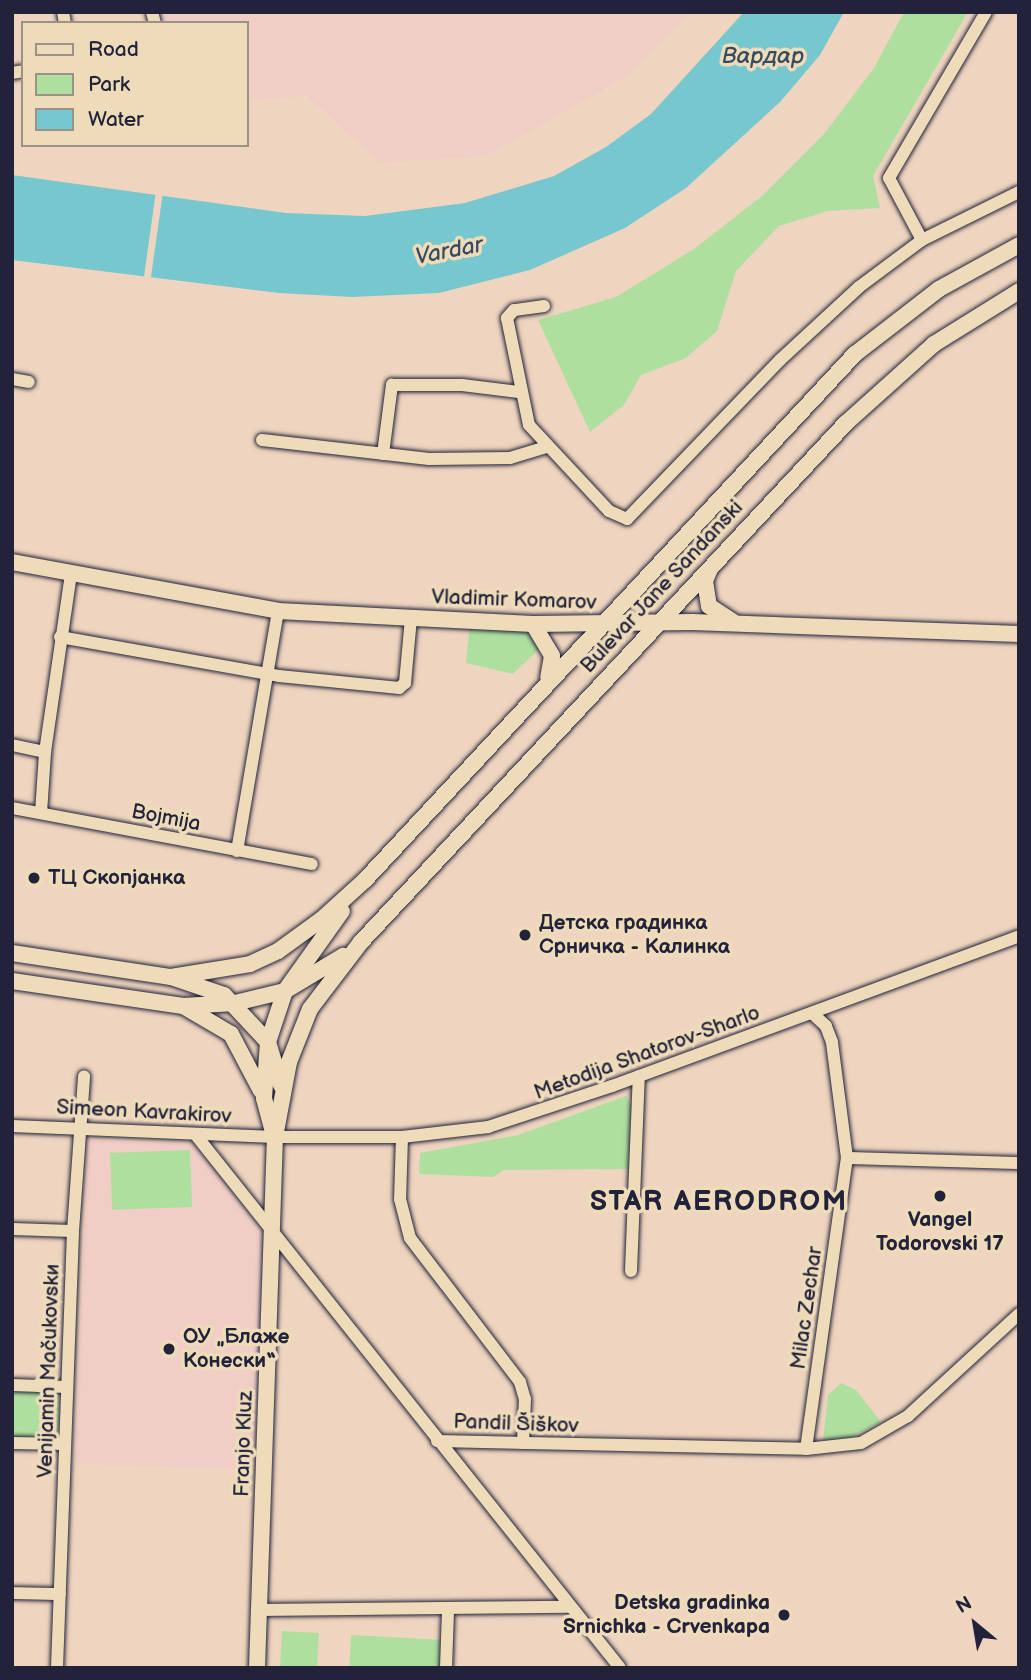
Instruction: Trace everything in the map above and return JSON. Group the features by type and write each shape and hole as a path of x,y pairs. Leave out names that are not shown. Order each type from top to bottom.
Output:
{"street":[{"path":"922,240 889,178 986,12"},
{"path":"544,306 514,310 507,318 519,392 529,425 546,447 609,511 626,519 822,319 922,240 1019,192"},
{"name":"Bulevar Jane Sandanski","path":"285,990 365,880 548,678 855,354 939,289 1019,245"},
{"name":"Bulevar Jane Sandanski","path":"361,942 657,622 900,373 948,335 1019,291"},
{"path":"12,379 29,383"},
{"path":"383,454 392,386 443,384 519,392"},
{"path":"262,440 383,454 510,458 546,447"},
{"name":"Vladimir Komarov","path":"12,562 278,611 533,624 657,622 1019,634"},
{"path":"711,565 705,581 709,606 718,615 742,626"},
{"path":"41,813 45,752 71,574"},
{"path":"237,851 278,611"},
{"path":"60,637 268,674 403,687 411,618"},
{"path":"533,624 552,656 548,678"},
{"path":"12,745 45,752"},
{"name":"Bojmija","path":"12,808 312,864"},
{"name":"Bulevar Jane Sandanski","path":"171,977 242,967 301,935 365,880"},
{"name":"Metodija Shatorov-Sharlo","path":"275,1137 402,1138 488,1127 639,1076 1019,936"},
{"path":"12,981 183,1006 235,1003 285,990 361,942"},
{"name":"Franjo Kluz","path":"257,1668 275,1137 282,1089 310,1009 361,942"},
{"path":"12,953 171,977 207,987 235,1003"},
{"name":"Franjo Kluz","path":"275,1137 264,1098 268,1042 285,990"},
{"name":"Franjo Kluz","path":"235,1003 268,1042 282,1089"},
{"path":"183,1006 231,1034 244,1053 264,1098"},
{"name":"Milac Zechar","path":"806,1449 847,1158 832,1042 825,1026 812,1013"},
{"name":"Venijamin Mačukovskи","path":"57,1668 73,1231 78,1128 84,1076"},
{"path":"631,1271 639,1076"},
{"name":"Simeon Kavrakirov","path":"12,1126 275,1137"},
{"name":"Pandil Šiškov","path":"195,1134 437,1441 806,1449 861,1443 908,1416 1019,1314"},
{"path":"402,1138 400,1199 410,1238 520,1381 525,1399 523,1443"},
{"path":"847,1158 1019,1163"},
{"path":"12,1229 73,1231"},
{"path":"12,1385 67,1387"},
{"path":"437,1441 620,1668"},
{"path":"12,1443 65,1444"},
{"path":"12,1593 60,1594"},
{"path":"259,1610 448,1612 570,1607"},
{"path":"446,1668 448,1612"}],"shaded area":[{"path":"161,12 692,12 630,75 486,156 380,163 307,96 248,100 248,21 164,21"},
{"name":"ОУ „Блаже Конески“","path":"88,1140 193,1144 263,1234 254,1470 75,1464"}],"green space":[{"path":"904,12 968,12 873,176 880,208 828,211 779,226 736,271 717,331 686,358 641,375 624,405 590,432 538,320 616,297 694,249 762,196 824,134 874,68"},
{"path":"470,621 533,624 540,648 513,674 466,663"},
{"path":"626,1096 633,1108 631,1169 504,1170 493,1177 419,1174 420,1153 518,1135"},
{"path":"190,1150 192,1207 112,1210 110,1153"},
{"path":"841,1383 856,1390 881,1422 846,1440 823,1441 828,1395"},
{"path":"12,1390 59,1391 58,1438 12,1437"},
{"path":"282,1631 319,1633 317,1668 280,1668"},
{"path":"351,1635 442,1640 440,1668 349,1668"}],"water":[{"name":"Вардар","path":"744,12 844,12 820,55 780,102 686,188 625,228 530,270 439,293 352,297 279,293 12,260 12,175 286,213 365,216 465,203 554,176 606,147 651,114"}],"pier":[{"path":"156,191 163,192 151,280 144,279"}],"place":[{"name":"ТЦ Скопјанка","path":"34,878"},
{"name":"Детска градинка Срничка - Калинка","path":"525,935"},
{"name":"Vangel Todorovski 17","path":"940,1196"},
{"name":"ОУ „Блаже Конески“","path":"169,1349"},
{"name":"Detska gradinka Srnichka - Crvenkapa","path":"784,1615"}],"district":[{"name":"STAR AERODROM","path":"719,1202"}],"water label":[{"name":"Vardar","path":"449,251"}]}
